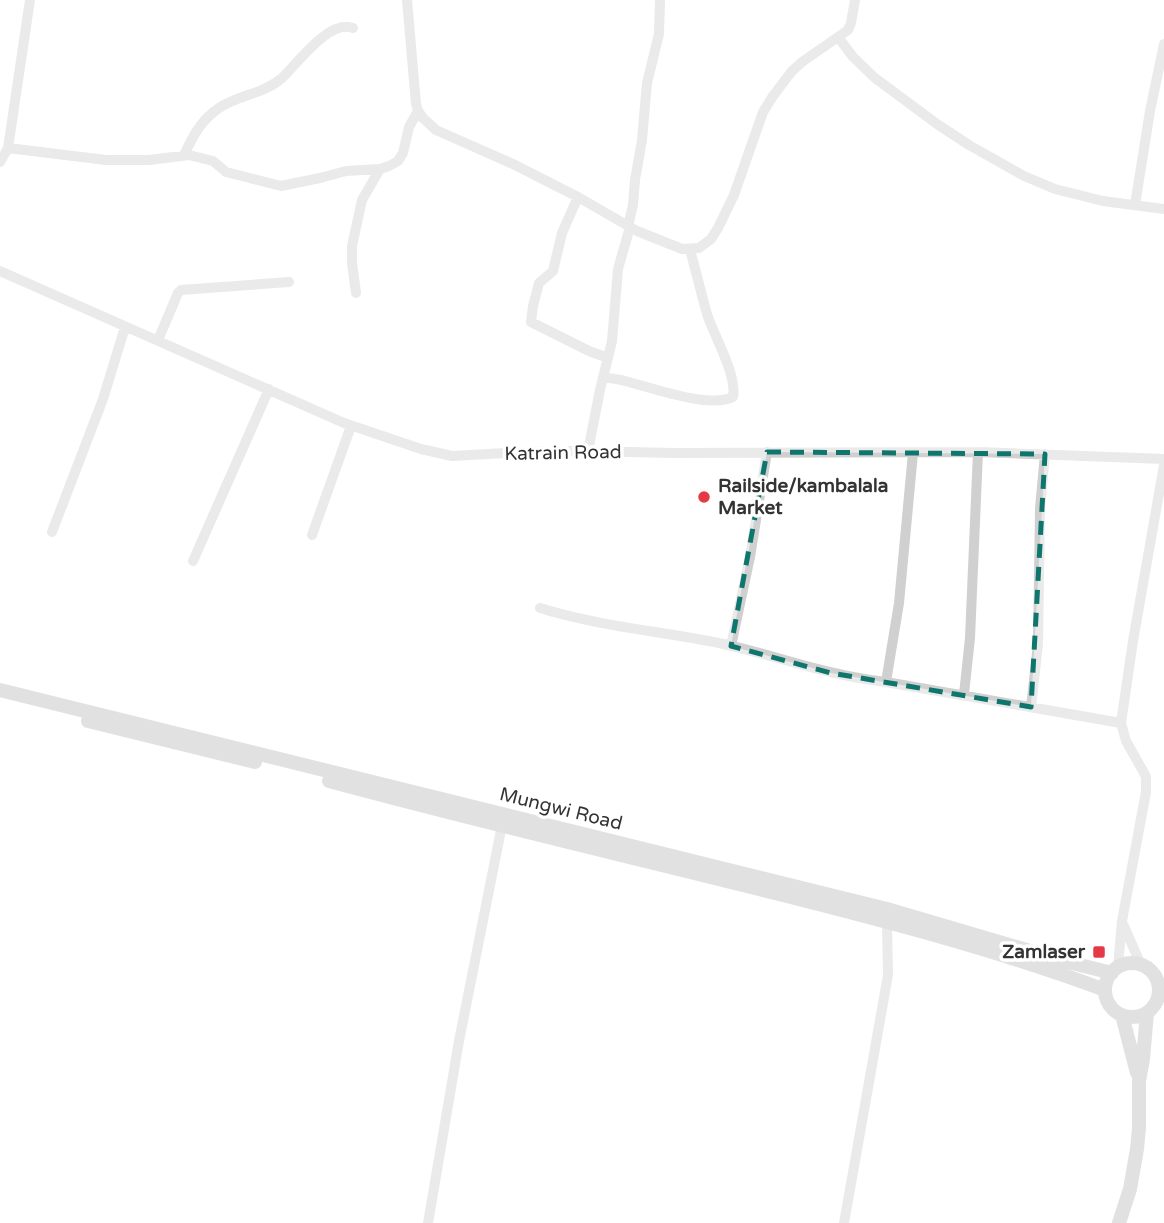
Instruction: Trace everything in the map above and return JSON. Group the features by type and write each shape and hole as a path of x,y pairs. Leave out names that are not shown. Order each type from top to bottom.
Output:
{"main road":[{"name":"Mungwi Road","path":"0,690 183,734 887,922 1026,963 1105,990"},
{"name":"Mungwi Road","path":"0,696 114,728 416,804 503,820 887,909 1063,961 1115,970"},
{"path":"1119,1223 1130,1189 1137,1149 1139,1081 1157,1001 1159,979 1141,965 1125,964 1115,970 1105,990 1110,1005 1122,1015 1134,1017 1155,1009"},
{"path":"1122,1015 1139,1081"}],"street":[{"path":"0,162 8,148 30,0"},
{"path":"407,0 411,27 412,73 418,111 436,130 513,164 629,226 690,250 706,244 719,228 734,195 763,112 773,96 802,62 848,30 855,0"},
{"path":"588,451 612,341 618,269 633,205 647,83 659,34 660,0"},
{"path":"184,155 198,127 220,107 273,85 331,31 343,26 353,28"},
{"path":"838,37 853,57 875,78 937,124 1024,176 1055,189 1103,201 1164,209"},
{"path":"1135,205 1164,44"},
{"path":"8,148 106,160 149,160 184,155 205,158 226,172 281,186 345,171 389,166 401,157 409,127 418,111"},
{"path":"356,293 352,246 362,200 380,169"},
{"path":"578,197 562,233 553,271 539,282 531,322 608,358"},
{"path":"603,377 675,395 725,400 733,397 733,386 719,340 711,327 690,250"},
{"name":"Katrain Road","path":"0,271 351,426 421,449 452,456 540,451 978,452 1164,459"},
{"path":"158,340 177,293 181,290 289,282"},
{"path":"52,532 103,399 125,327"},
{"path":"193,561 269,389"},
{"path":"312,535 351,426"},
{"path":"731,646 748,569 767,452"},
{"path":"964,694 970,638 978,452"},
{"path":"886,682 898,603 913,453"},
{"path":"1031,707 1038,644 1045,454"},
{"path":"1115,970 1146,792 1146,778 1126,741 1121,723 1164,465"},
{"path":"540,608 567,617 772,655 831,673 1121,723"},
{"path":"428,1223 459,1041 503,820"},
{"path":"1122,921 1141,965"},
{"path":"844,1223 888,975 887,922"}],"highlighted area":[{"path":"767,452 1045,454 1031,707 831,673 731,646"}],"place":[{"name":"Railside/kambalala Market","path":"704,497"},
{"name":"Zamlaser","path":"1099,952"}]}
